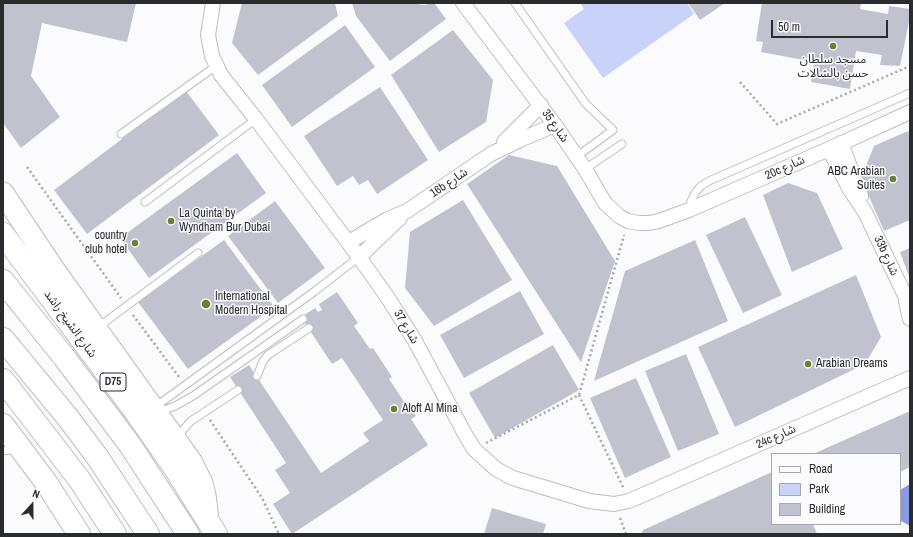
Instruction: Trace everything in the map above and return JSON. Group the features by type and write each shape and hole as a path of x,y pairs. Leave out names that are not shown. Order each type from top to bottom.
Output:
{"main road":[{"path":"3,193 53,268 191,461 202,483 212,527"},
{"name":"شارع الشيخ راشد","path":"3,234 135,411 176,470 212,527"},
{"path":"3,281 64,357 126,439 188,534"},
{"path":"3,339 38,380 77,430 102,464 148,534"},
{"path":"3,380 79,479 115,534"},
{"path":"3,424 12,450 79,534"}],"street":[{"name":"شارع 37","path":"213,3 208,35 209,46 221,75 256,119 388,298 415,341 462,430 474,449 496,469 513,478 589,501 614,504 635,498"},
{"name":"شارع 35","path":"463,3 541,105 605,203 619,216 628,221 638,223 659,221"},
{"name":"16b شارع","path":"491,154 541,105"},
{"name":"20c شارع","path":"659,221 688,210 910,112"},
{"name":"16b شارع","path":"348,242 407,211 491,154 522,138 555,125"},
{"name":"33b شارع","path":"835,146 849,188 865,212 908,303 910,319"},
{"name":"16b شارع","path":"359,257 407,211"},
{"name":"24c شارع","path":"635,498 910,378"}],"lane":[{"path":"515,3 586,104 613,130 576,157"},
{"path":"121,134 216,66"},
{"path":"688,210 695,193 701,186 709,181 910,93"},
{"path":"145,202 256,119"},
{"path":"584,169 622,144"},
{"path":"97,328 198,254"},
{"path":"155,411 185,385 315,291 359,257"},
{"path":"155,411 189,399 303,319"},
{"path":"257,376 268,355 309,328"},
{"path":"252,355 261,369"},
{"path":"177,443 186,426 238,390"}],"path":[{"path":"740,82 777,124 910,66"},
{"path":"27,168 185,385"},
{"path":"628,221 579,396 635,498"},
{"path":"474,449 579,396"},
{"path":"205,412 262,498 279,534"}],"green space":[{"path":"580,3 687,3 694,14 603,78 564,23 584,9"}],"water":[{"path":"910,484 910,526 901,521 901,489"}],"building":[{"path":"3,3 136,3 127,42 42,23 31,76 60,117 21,148 3,123"},
{"path":"242,3 335,3 338,16 258,75 232,43"},
{"path":"352,3 410,3 424,5 434,3 446,19 390,61 356,16"},
{"path":"688,3 725,3 700,20"},
{"name":"مسجد سلطان حسن بالشالات","path":"762,3 861,3 860,9 888,14 889,6 910,9 910,17 900,66 880,65 882,55 856,51 850,89 811,82 814,62 761,52 763,42 756,41"},
{"path":"345,25 375,67 292,127 262,85"},
{"path":"453,30 493,80 486,122 439,152 391,75"},
{"path":"380,87 428,160 377,194 368,180 359,185 353,176 337,186 304,136"},
{"path":"186,91 219,135 87,234 54,190"},
{"path":"908,131 910,136 910,220 884,231 861,178 874,146"},
{"path":"237,153 266,193 149,278 120,238"},
{"path":"509,155 557,166 615,261 581,362 467,184"},
{"path":"788,183 817,193 843,249 792,272 763,195"},
{"path":"463,200 512,280 434,326 405,288 410,232"},
{"path":"275,201 325,268 278,303 228,236"},
{"path":"745,217 782,295 743,313 706,235"},
{"name":"International Modern Hospital","path":"224,240 274,307 188,369 138,302"},
{"path":"695,240 728,321 594,381 625,271"},
{"path":"910,248 910,279 900,252"},
{"path":"856,275 881,337 865,364 735,427 698,347"},
{"path":"520,291 544,334 464,378 440,335"},
{"name":"Aloft Al Mina","path":"337,292 358,323 354,326 370,349 373,348 392,377 389,379 405,403 407,401 416,416 411,419 428,445 292,534 273,504 290,493 275,470 286,463 230,377 249,365 321,473 369,441 363,433 383,420 342,358 332,364 301,317 315,308 318,312 322,310 319,304"},
{"path":"553,345 579,390 495,438 469,393"},
{"path":"686,354 719,434 678,451 645,371"},
{"path":"636,378 671,457 625,478 590,398"},
{"path":"910,411 910,467 901,472 901,453 815,453"},
{"path":"771,472 771,525 813,525 817,534 641,534 643,530"},
{"path":"492,508 546,524 543,534 484,534"}],"place":[{"name":"مسجد سلطان حسن بالشالات","path":"833,46"},
{"name":"ABC Arabian Suites","path":"893,179"},
{"name":"La Quinta by Wyndham Bur Dubai","path":"171,221"},
{"name":"country club hotel","path":"135,243"},
{"name":"International Modern Hospital","path":"206,304"},
{"name":"Arabian Dreams","path":"808,364"},
{"name":"Aloft Al Mina","path":"394,409"}]}
